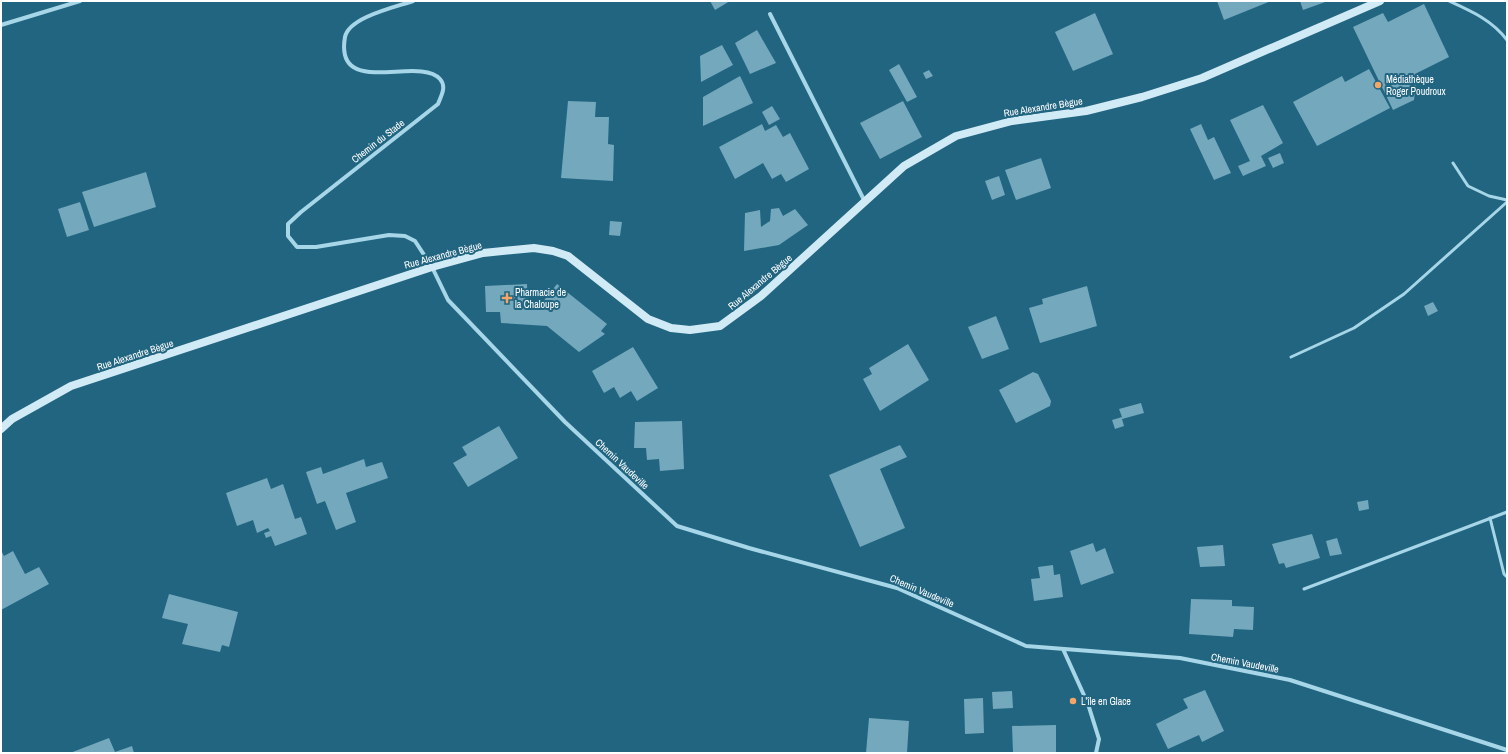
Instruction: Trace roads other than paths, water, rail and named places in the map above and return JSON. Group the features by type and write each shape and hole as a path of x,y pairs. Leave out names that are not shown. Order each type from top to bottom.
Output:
{"main road":[{"name":"Rue Alexandre Bègue","path":"1,429 12,420 71,386 432,267 483,253 534,248 553,251 568,256 648,319 671,328 690,330 720,326 761,296 904,166 956,136 1012,121 1086,111 1142,97 1202,78 1380,1"}],"street":[{"path":"1,25 80,1"},
{"name":"Chemin du Stade","path":"413,1 371,15 357,23 346,34 344,48 348,61 356,68 367,72 422,72 434,74 444,85 443,93 438,104 301,212 288,224 288,236 298,247 316,247 389,235 404,236 415,241 432,267"},
{"path":"770,14 865,202"},
{"name":"Chemin Vaudeville","path":"432,267 448,300 565,422 677,526 749,548 897,588 1026,646 1180,658 1290,680 1507,750"},
{"path":"1063,649 1088,704 1099,739 1096,753"}],"lane":[{"path":"1449,1 1471,11 1498,28 1507,40"},
{"path":"1453,163 1468,186 1489,196 1507,201"},
{"path":"1291,357 1354,328 1404,294 1507,201"},
{"path":"1304,589 1507,512"},
{"path":"1490,518 1504,574 1507,577"}],"place":[{"name":"Médiathèque Roger Poudroux","path":"1378,85"},
{"name":"Pharmacie de la Chaloupe","path":"507,298"},
{"name":"L'île en Glace","path":"1073,701"}]}
